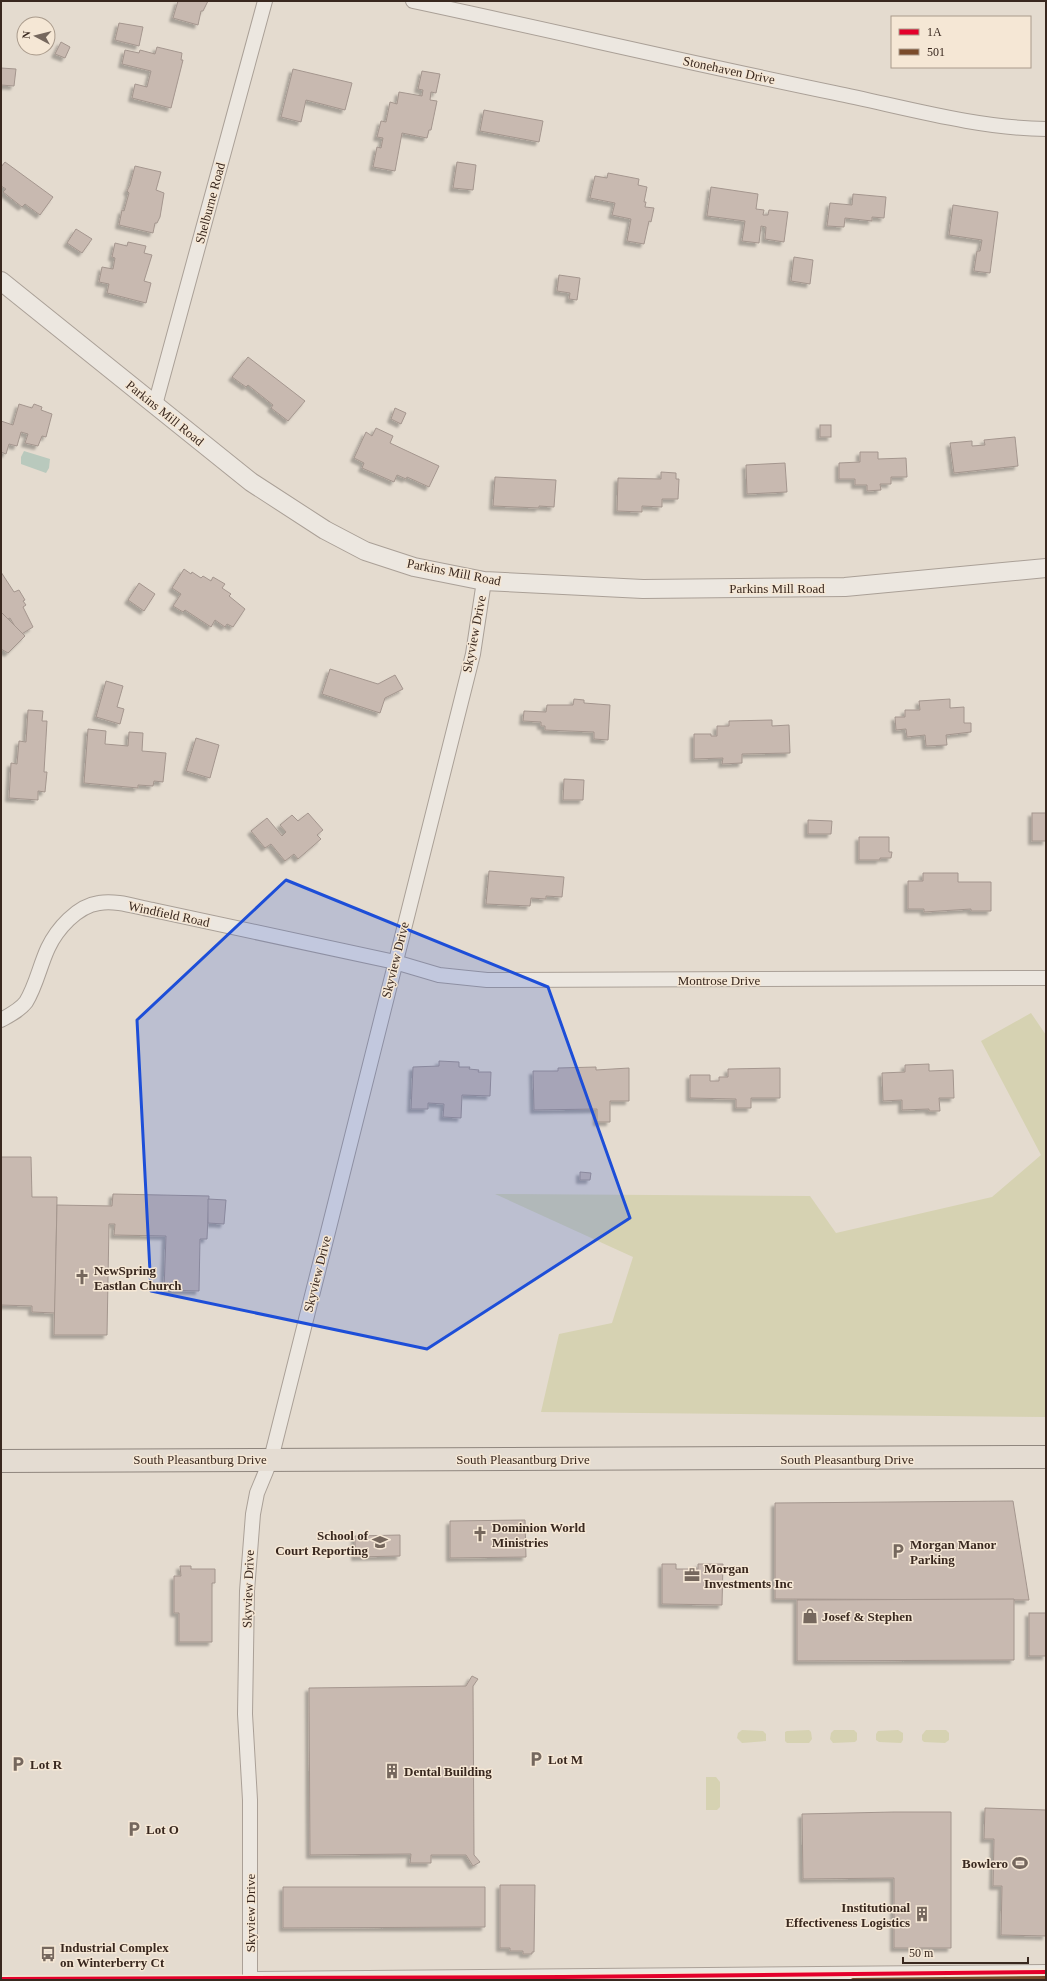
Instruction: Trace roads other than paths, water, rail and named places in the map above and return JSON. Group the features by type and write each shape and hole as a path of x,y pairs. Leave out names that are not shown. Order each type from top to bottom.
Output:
{"main road":[{"name":"South Pleasantburg Drive","path":"1,1461 1046,1457"}],"street":[{"name":"Shelburne Road","path":"155,405 265,1"},
{"name":"Stonehaven Drive","path":"413,1 801,86 977,122 1046,129"},
{"name":"Parkins Mill Road","path":"1,281 251,482 325,530 365,551 400,562 484,581 643,589 845,587 1046,568"},
{"name":"Skyview Drive","path":"484,581 473,654 271,1459 257,1493 252,1514 247,1591 245,1714 250,1800 250,1979 1046,1972"},
{"name":"Windfield Road","path":"1,1020 13,1014 25,1003 49,947 60,930 72,916 84,907 99,903 123,904 395,962"},
{"name":"Montrose Drive","path":"395,962 439,975 487,980 1046,978"}],"place":[{"name":"NewSpring Eastlan Church","path":"82,1277"},
{"name":"Dominion World Ministries","path":"480,1534"},
{"name":"School of Court Reporting","path":"380,1542"},
{"name":"Morgan Manor Parking","path":"898,1551"},
{"name":"Morgan Investments Inc","path":"692,1575"},
{"name":"Josef & Stephen","path":"810,1616"},
{"name":"Lot M","path":"536,1759"},
{"name":"Lot R","path":"18,1764"},
{"name":"Dental Building","path":"392,1771"},
{"name":"Lot O","path":"134,1829"},
{"name":"Bowlero","path":"1020,1863"},
{"name":"Institutional Effectiveness Logistics","path":"922,1914"},
{"name":"Industrial Complex on Winterberry Ct","path":"48,1954"}]}
